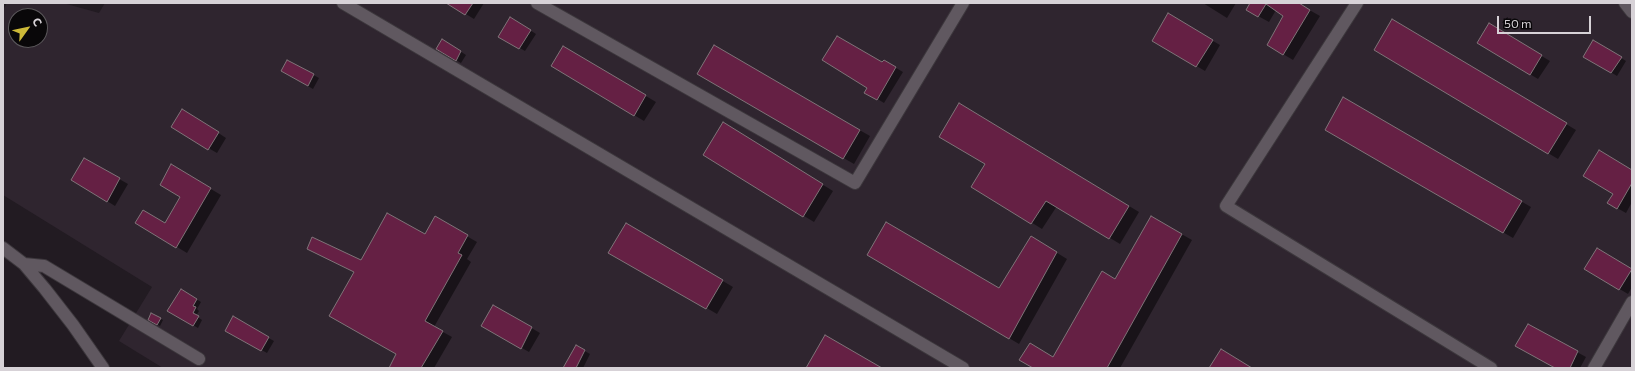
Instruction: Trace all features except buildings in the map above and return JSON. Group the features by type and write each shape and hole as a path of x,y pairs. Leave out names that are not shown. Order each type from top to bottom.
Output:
{"street":[{"path":"343,3 963,368"},
{"path":"537,3 855,183 964,3"},
{"path":"1357,3 1226,206 1491,368"},
{"path":"1624,3 1632,12"},
{"path":"3,248 24,264 73,324 102,368"},
{"path":"24,264 44,266 199,359"},
{"path":"1594,368 1632,302"}],"shaded area":[{"path":"7,3 63,3 99,13 105,3 1632,3 1632,368 163,368 119,341 152,287 3,195 3,10"}]}
